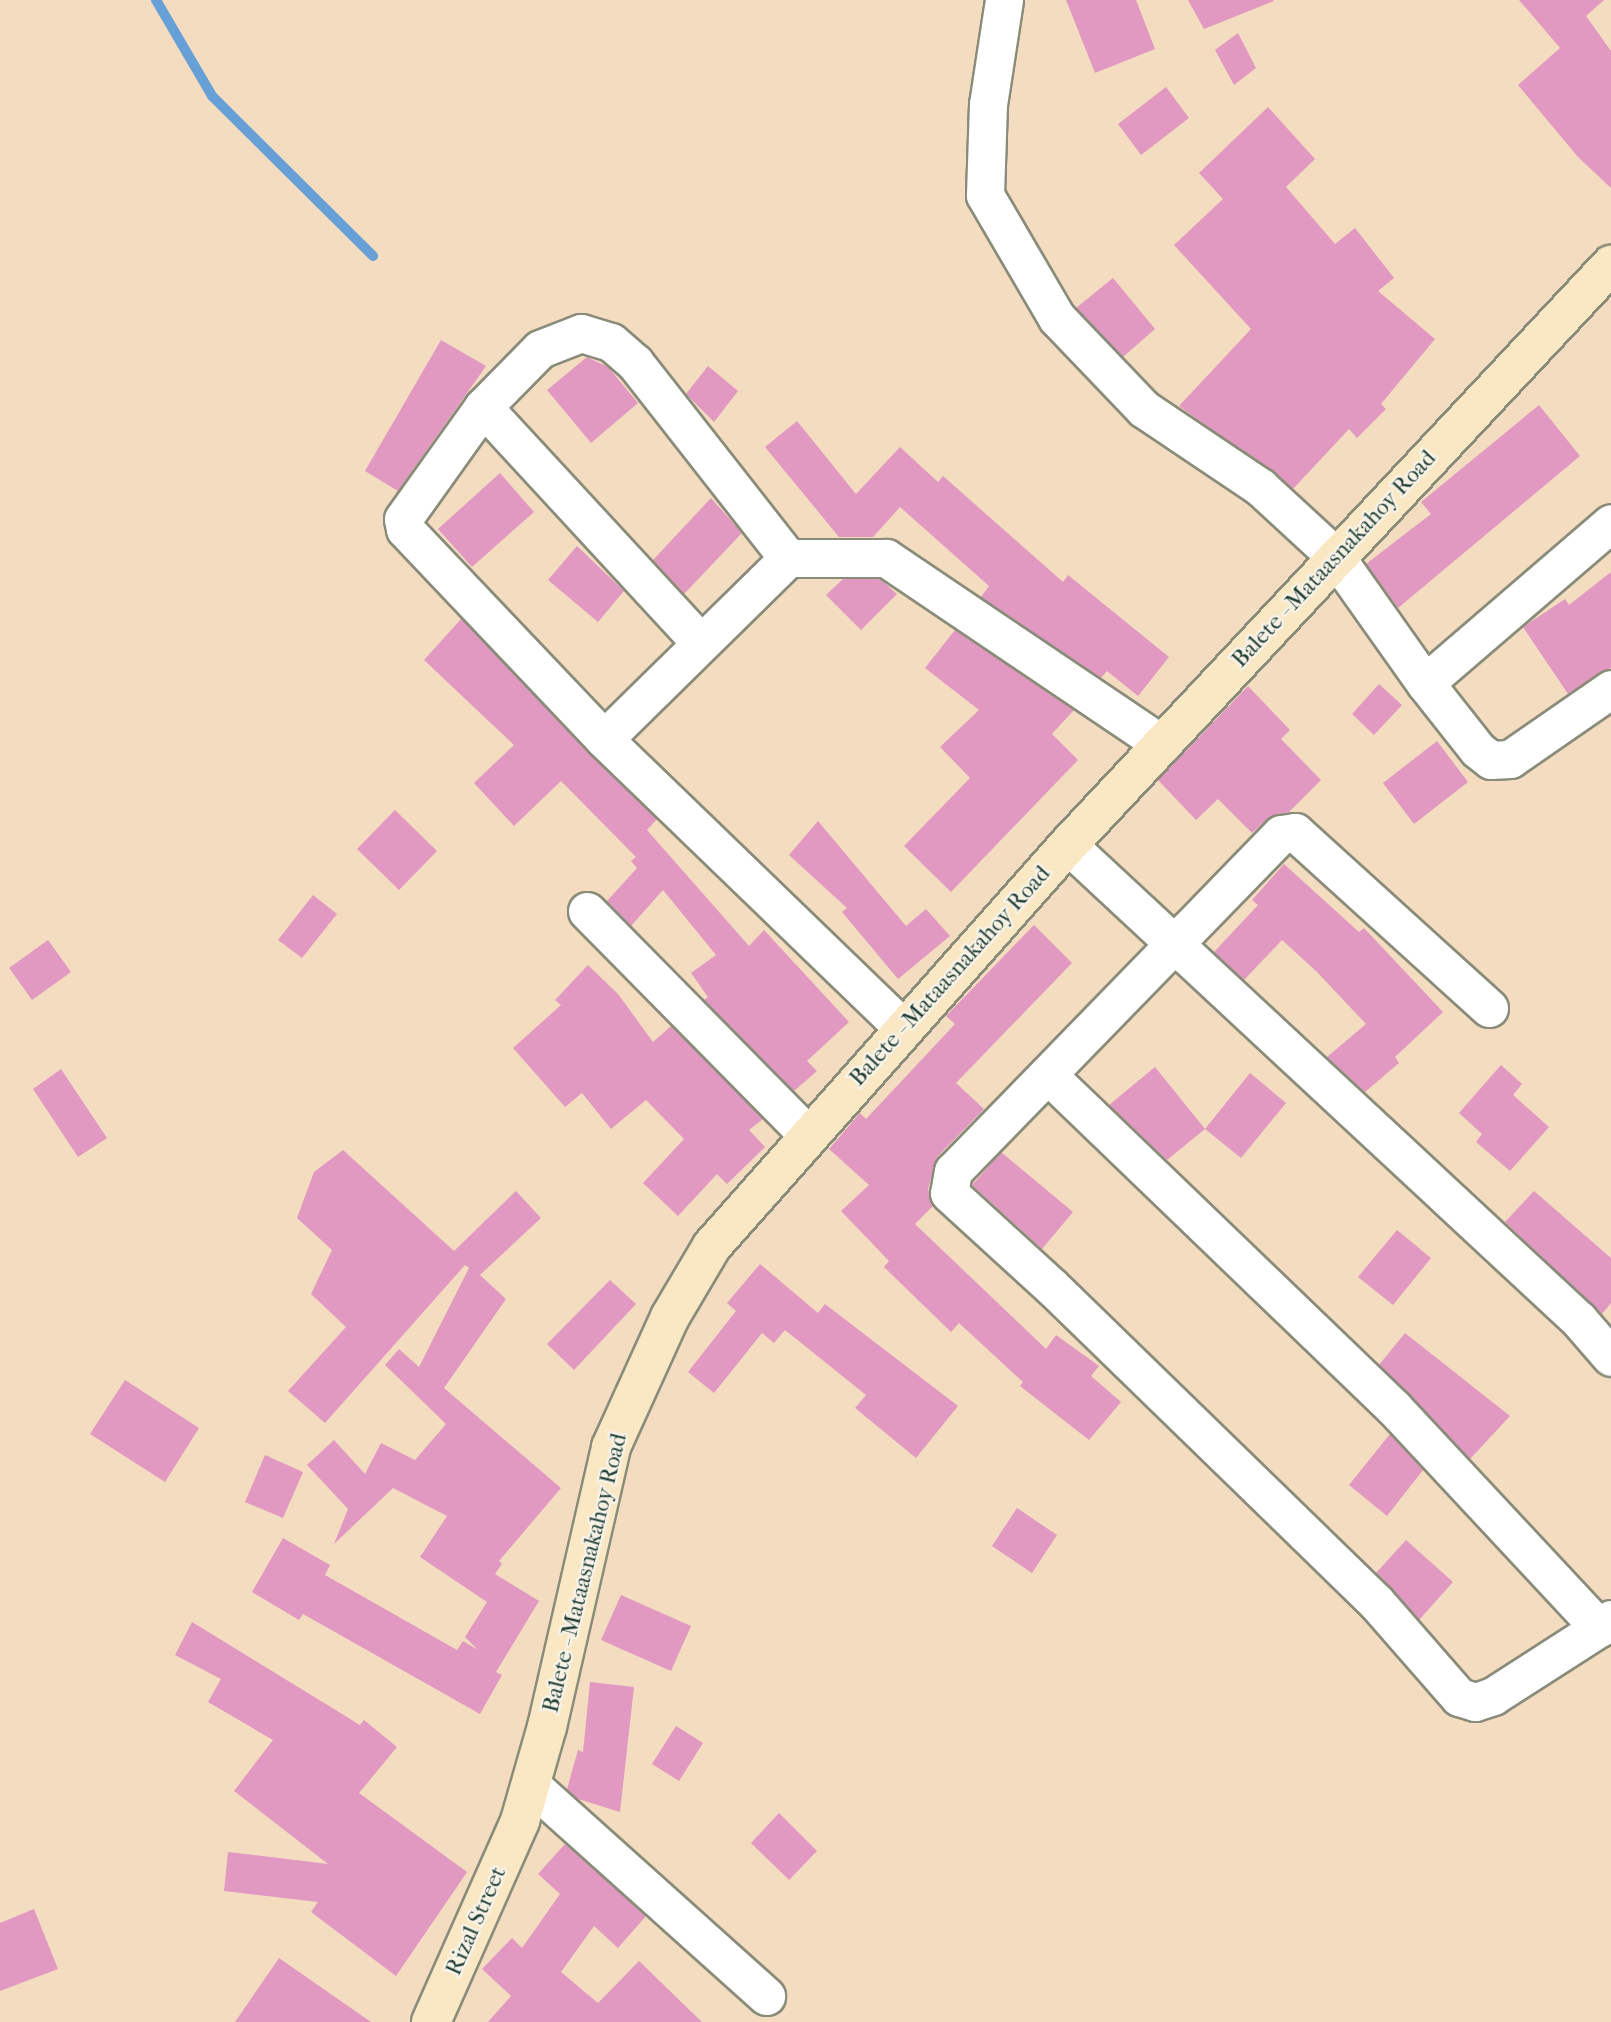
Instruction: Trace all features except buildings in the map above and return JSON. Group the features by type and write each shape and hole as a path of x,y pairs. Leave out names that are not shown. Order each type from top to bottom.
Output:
{"main road":[{"name":"Balete - Mataasnakahoy Road","path":"520,1821 531,1785 611,1447 670,1317 712,1246 1068,845 1335,556 1611,265"},
{"name":"Rizal Street","path":"431,2022 520,1821"}],"street":[{"path":"1004,0 988,104 985,195 1057,318 1144,409 1260,487 1335,556 1425,683 1478,750 1491,760 1510,759 1611,689"},
{"path":"788,558 635,363 611,342 581,333 540,349 483,407 403,524 604,739 903,1028"},
{"path":"483,407 701,643"},
{"path":"1425,683 1611,523"},
{"path":"604,739 788,558 886,558 1162,744"},
{"path":"1049,1076 1394,1408 1605,1623 1493,1696 1475,1702 1459,1697 1376,1602 1052,1287 949,1193 953,1171 1049,1076 1174,940 1281,834 1295,831 1489,1008"},
{"path":"1068,845 1174,940 1579,1320 1611,1357"},
{"path":"587,911 808,1135"},
{"path":"531,1785 766,1996"}],"waterway":[{"path":"156,0 212,96 373,256"}]}
